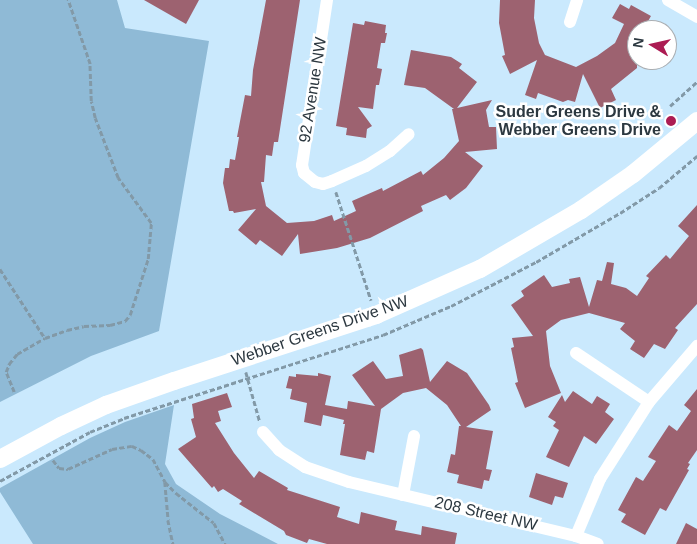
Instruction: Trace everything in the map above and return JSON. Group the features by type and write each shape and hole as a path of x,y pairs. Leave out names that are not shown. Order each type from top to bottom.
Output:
{"main road":[{"name":"Webber Greens Drive NW","path":"0,459 61,426 106,405 242,358 376,315 501,258 551,230 601,197 662,151 697,121"}],"street":[{"name":"92 Avenue NW","path":"326,0 302,165 308,178 323,184 332,181"},
{"path":"570,22 577,0"},
{"path":"668,0 697,18"},
{"path":"332,181 366,166 390,151 409,134"},
{"path":"576,536 600,479 649,402 697,346"},
{"path":"576,353 649,402"},
{"name":"208 Street NW","path":"263,432 279,450 305,467 349,482 576,536 598,544"},
{"path":"403,495 414,436"}],"path":[{"path":"14,392 6,372 9,364 17,354 45,338 84,326 110,325 125,321 130,315 148,259 152,223 118,178 95,118 91,101 90,64 68,0"},
{"path":"670,106 697,82"},
{"path":"332,181 373,307"},
{"path":"0,269 45,338"},
{"path":"242,358 263,432"},
{"path":"53,460 59,468 68,469 112,448 132,446 141,450 153,460 165,482 176,493 214,522 225,544"},
{"path":"165,482 168,520 174,544"}],"shaded area":[{"path":"0,0 117,0 125,28 209,41 159,331 91,356 0,402"},
{"path":"174,405 165,464 176,484 220,514 278,544 33,544 0,492 0,488 90,438 125,422"}],"building":[{"path":"144,0 199,0 186,24"},
{"path":"266,0 300,0 278,142 274,142 272,156 266,155 264,182 261,182 266,206 287,223 314,221 332,215 334,221 356,211 352,201 382,188 383,191 421,171 423,175 444,158 459,141 452,109 454,109 425,88 404,85 411,50 451,57 462,64 459,68 477,82 457,108 492,100 486,110 489,127 496,127 497,149 465,152 483,166 466,188 450,200 446,195 421,206 423,211 370,238 337,248 300,254 298,234 282,256 260,240 256,245 238,230 256,209 234,213 229,211 223,183 225,168 229,168 230,159 235,160 239,137 237,137 245,95 251,96 253,70"},
{"path":"500,0 535,0 534,18 539,43 545,55 576,67 597,56 615,43 624,24 612,18 620,4 629,9 631,5 651,16 649,20 627,20 627,70 635,70 611,89 616,100 600,108 583,74 575,102 568,100 563,102 538,93 536,99 525,95 537,60 510,74 502,56 505,55 499,23"},
{"path":"365,21 386,25 385,33 387,33 385,43 381,43 377,68 382,69 379,85 376,85 373,109 358,107 372,126 367,129 366,138 346,135 347,128 336,126 353,23 364,25"},
{"path":"697,205 697,304 675,328 678,330 665,349 654,344 644,358 630,349 635,341 620,329 625,323 589,313 561,320 546,331 550,366 561,393 525,408 515,383 518,382 511,348 514,347 512,338 533,336 511,305 524,296 521,291 544,275 552,287 570,283 569,279 580,277 589,307 597,280 602,281 607,262 614,263 611,284 626,288 637,296 649,278 646,276 666,255 670,259 689,236 678,226"},
{"path":"421,348 430,382 447,361 467,373 489,405 491,410 466,427 493,431 486,469 492,470 489,481 484,480 482,489 457,483 459,475 447,472 451,454 455,455 459,426 461,426 447,405 426,388 403,393 381,409 374,453 367,451 365,460 340,455 344,420 323,415 321,426 304,422 307,403 290,399 292,389 286,388 289,376 296,377 296,374 318,376 318,373 331,376 325,405 347,409 348,401 375,406 352,375 373,361 386,379 403,376 399,355"},
{"path":"697,389 697,450 688,463 690,464 687,469 689,470 666,511 660,508 645,535 621,522 626,514 618,510 636,477 643,481 656,461 648,457 669,425 677,431 691,411 684,405"},
{"path":"573,391 592,404 597,396 610,404 605,412 614,419 596,444 584,436 569,467 546,457 559,430 553,426 556,422 548,417 562,395 565,402"},
{"path":"227,393 232,407 218,411 221,421 215,423 234,453 254,478 259,471 288,488 287,490 340,507 337,517 359,524 361,512 397,521 395,530 421,535 422,526 457,533 455,544 327,544 309,539 307,543 286,535 284,531 239,504 242,501 223,489 218,492 214,486 212,488 178,449 196,437 191,419 194,418 192,404"},
{"path":"536,473 568,483 563,498 555,496 552,505 529,497"},
{"path":"686,523 697,529 697,544 676,544"}],"place":[{"name":"Suder Greens Drive & Webber Greens Drive","path":"671,121"}]}
